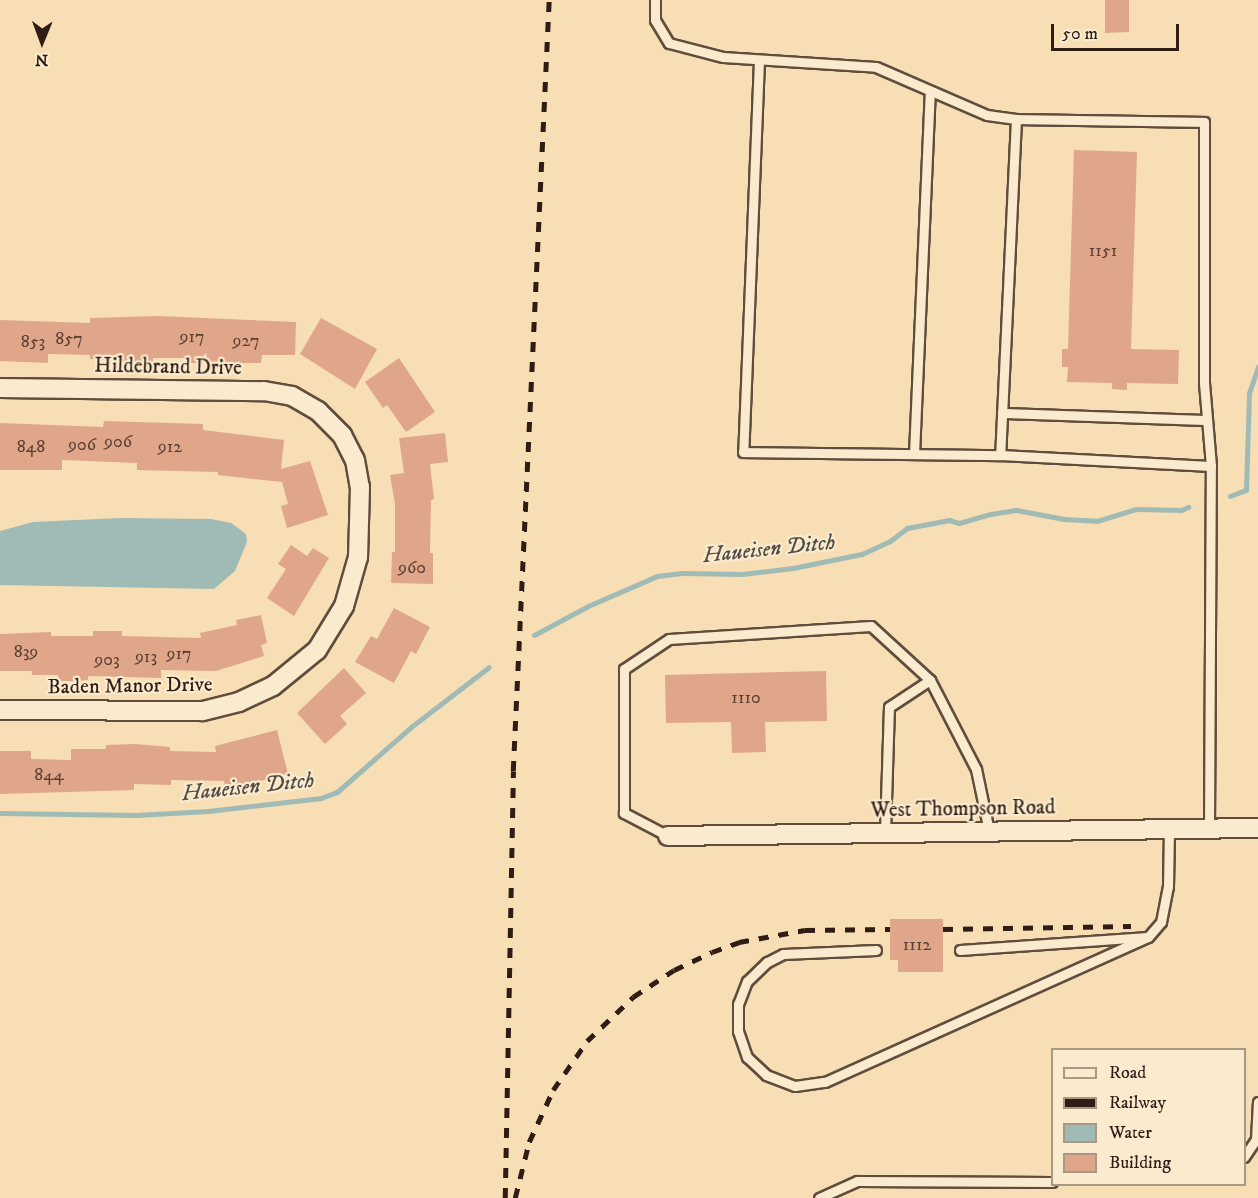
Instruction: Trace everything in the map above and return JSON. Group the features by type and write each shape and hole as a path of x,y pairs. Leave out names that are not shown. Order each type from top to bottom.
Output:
{"street":[{"name":"Hildebrand Drive","path":"0,388 264,391 292,396 327,419"},
{"name":"Baden Manor Drive","path":"0,710 202,711 256,694 303,663 317,650 336,622 350,589 358,557 360,487 355,460 342,435 327,419"},
{"name":"West Thompson Road","path":"668,836 1258,828"}],"lane":[{"path":"655,0 655,20 669,43 723,57 876,67 987,115 1016,119 1204,122 1204,383 1211,466 1209,828"},
{"path":"759,60 743,452 1000,455 1211,466"},
{"path":"914,454 930,91"},
{"path":"1000,455 1016,119"},
{"path":"1002,413 1207,420"},
{"path":"668,836 624,813 624,669 669,639 871,626 930,680 976,769 990,831"},
{"path":"885,833 889,707 930,680"},
{"path":"876,950 783,954 767,963 747,981 738,1004 738,1031 747,1057 766,1075 795,1086 825,1082 1148,937 1161,922 1168,887 1169,829"},
{"path":"960,950 1148,937"},
{"path":"1246,1155 1256,1139 1258,1102"},
{"path":"819,1198 857,1181 1051,1182"}],"water":[{"path":"121,518 211,519 231,523 246,534 247,542 235,571 214,589 0,585 0,531 33,522"}],"building":[{"path":"1105,0 1129,0 1129,32 1105,33"},
{"path":"1074,150 1137,152 1131,349 1179,350 1178,384 1127,383 1127,390 1112,389 1112,383 1067,382 1068,367 1062,367 1062,349 1068,349"},
{"path":"159,316 296,322 295,355 262,355 261,363 190,363 190,358 153,358 153,363 90,359 90,355 48,354 48,363 0,361 0,320 90,323 90,318"},
{"path":"321,318 377,349 355,389 300,354"},
{"path":"399,358 435,412 406,432 387,405 383,408 365,382"},
{"path":"104,421 203,424 203,430 284,440 281,469 310,461 328,515 287,528 281,506 288,504 282,482 218,475 218,472 137,470 137,463 62,460 62,470 0,470 0,423 103,427"},
{"path":"445,433 448,462 430,464 434,499 431,500 430,553 433,553 433,584 391,583 392,552 395,552 395,504 390,475 404,473 399,438"},
{"path":"291,545 307,556 313,548 329,558 294,616 267,598 286,569 278,564"},
{"path":"394,608 430,627 416,654 411,651 394,683 355,662 371,636 377,639"},
{"path":"261,615 267,643 261,645 264,656 216,671 161,670 161,678 88,676 88,680 58,681 58,675 32,675 32,671 0,671 0,634 51,632 51,636 93,636 93,631 122,631 122,636 201,638 200,633 237,625 236,620"},
{"path":"344,668 366,693 340,716 347,724 325,744 297,713"},
{"path":"826,671 827,721 765,722 766,752 732,753 731,722 666,723 665,675"},
{"path":"277,730 288,774 226,790 224,781 171,780 171,785 134,784 134,790 0,794 0,751 31,751 31,759 71,760 71,749 106,749 106,745 135,744 170,747 170,751 216,752 215,746"},
{"path":"890,919 943,919 943,972 898,972 898,960 890,960"}],"waterway":[{"name":"Haueisen Ditch","path":"1230,496 1246,490 1249,393 1258,367"},
{"name":"Haueisen Ditch","path":"534,635 588,606 657,576 682,573 742,574 793,568 862,554 890,541 907,528 949,520 959,523 1016,510 1064,519 1097,521 1136,509 1181,510 1188,507"},
{"name":"Haueisen Ditch","path":"0,813 136,815 208,811 321,798 337,792 411,727 489,667"}],"railway":[{"path":"505,1198 513,771 549,0"},
{"path":"943,929 1131,926"},
{"path":"515,1198 529,1142 553,1090 587,1041 633,997 674,970 739,942 805,930 890,929"}]}
